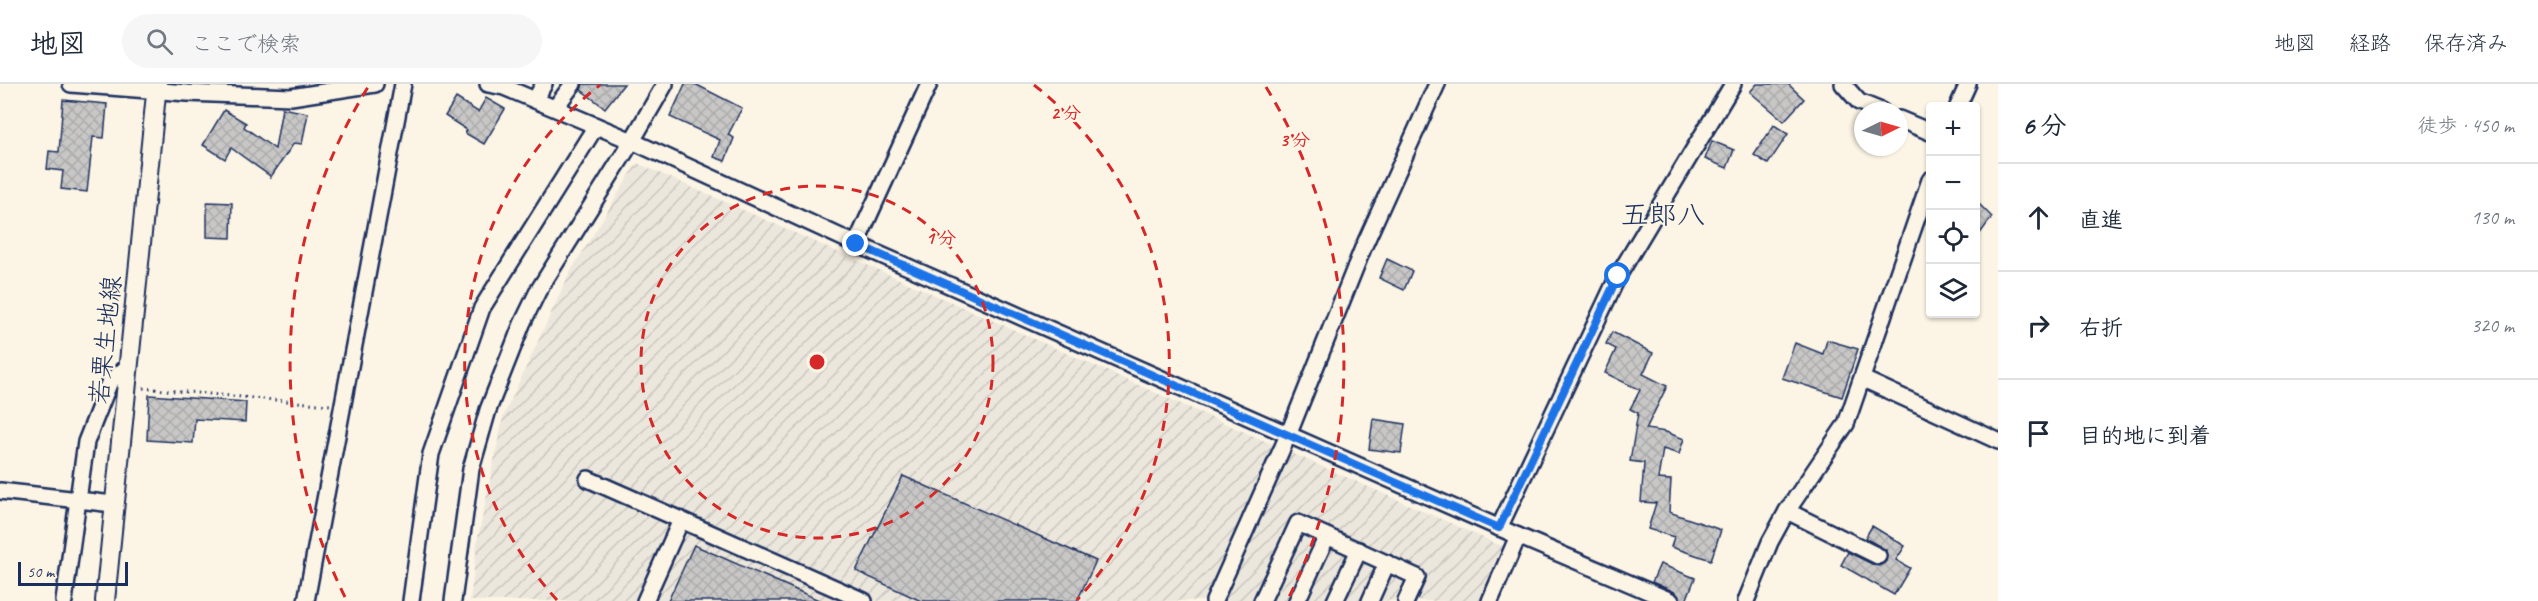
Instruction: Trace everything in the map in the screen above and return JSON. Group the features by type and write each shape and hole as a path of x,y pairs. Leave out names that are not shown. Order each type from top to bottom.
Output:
{"main road":[{"name":"若栗生地線","path":"105,601 156,87"}],"street":[{"path":"71,84 156,87 291,97 375,84"},
{"path":"306,601 403,84"},
{"path":"488,84 504,87 632,141 856,244 1289,433 1499,528 1671,601"},
{"path":"534,100 544,84"},
{"path":"555,108 573,84"},
{"path":"453,601 471,469 507,362 538,291 665,84"},
{"path":"856,244 929,84"},
{"path":"1214,601 1289,433 1363,248 1437,84"},
{"path":"1499,528 1618,276 1733,84"},
{"path":"1843,84 1859,102"},
{"path":"1960,102 1968,84"},
{"path":"1908,123 1926,130"},
{"path":"411,601 431,454 483,308 596,126"},
{"path":"1746,601 1770,542 1787,511 1846,424 1926,192"},
{"path":"64,601 76,500 86,442 110,381 128,367"},
{"path":"1863,379 1998,441"},
{"path":"588,479 864,601"},
{"path":"0,491 113,504"},
{"path":"1787,511 1878,556"},
{"path":"645,601 681,520"},
{"path":"1262,601 1298,523 1417,577 1406,601"},
{"path":"1297,601 1327,536"},
{"path":"1490,601 1518,536"},
{"path":"1335,601 1359,550"},
{"path":"1370,601 1387,563"}],"path":[{"path":"126,387 341,406"}],"shaded area":[{"path":"637,163 1502,546 1479,601 470,601 477,543 503,417 569,274"}],"building":[{"path":"583,84 624,84 605,108 581,90"},
{"path":"685,84 695,84 742,108 728,135 734,138 725,161 714,157 720,140 670,117"},
{"path":"1757,84 1788,84 1804,99 1784,121 1750,92"},
{"path":"456,98 478,112 486,98 505,109 484,144 465,133 467,130 445,116"},
{"path":"63,100 107,104 104,138 93,137 87,192 61,189 63,171 47,169 49,151 59,152"},
{"path":"282,108 308,113 302,144 294,143 270,178 231,148 225,159 203,145 224,110 246,123 244,127 275,149"},
{"path":"1774,125 1788,134 1768,164 1754,155"},
{"path":"1712,141 1734,150 1727,168 1705,159"},
{"path":"207,202 232,203 231,238 207,237"},
{"path":"1980,205 1992,217 1980,234"},
{"path":"1387,259 1412,271 1404,290 1379,278"},
{"path":"1612,332 1653,353 1643,374 1667,386 1646,429 1666,432 1684,439 1679,454 1663,449 1658,479 1671,480 1669,512 1721,530 1711,560 1671,547 1674,537 1648,529 1656,503 1641,502 1644,463 1630,461 1638,413 1630,409 1640,390 1605,373 1616,349 1606,344"},
{"path":"1827,340 1858,349 1842,397 1782,378 1795,343 1823,354"},
{"path":"149,395 246,402 245,422 195,419 193,443 147,440"},
{"path":"1373,419 1405,424 1401,453 1369,449"},
{"path":"903,476 1096,561 1077,601 921,601 856,571"},
{"path":"1872,526 1905,546 1896,560 1910,568 1894,595 1841,565 1848,552 1874,565 1879,566 1886,561 1886,550 1865,538"},
{"path":"694,545 821,601 668,601"},
{"path":"1660,564 1695,578 1686,601 1681,601 1675,592 1652,582"}],"district":[{"name":"五郎八","path":"1663,214"}],"route":[{"path":"856,244 1289,433 1499,528 1618,276"}]}
